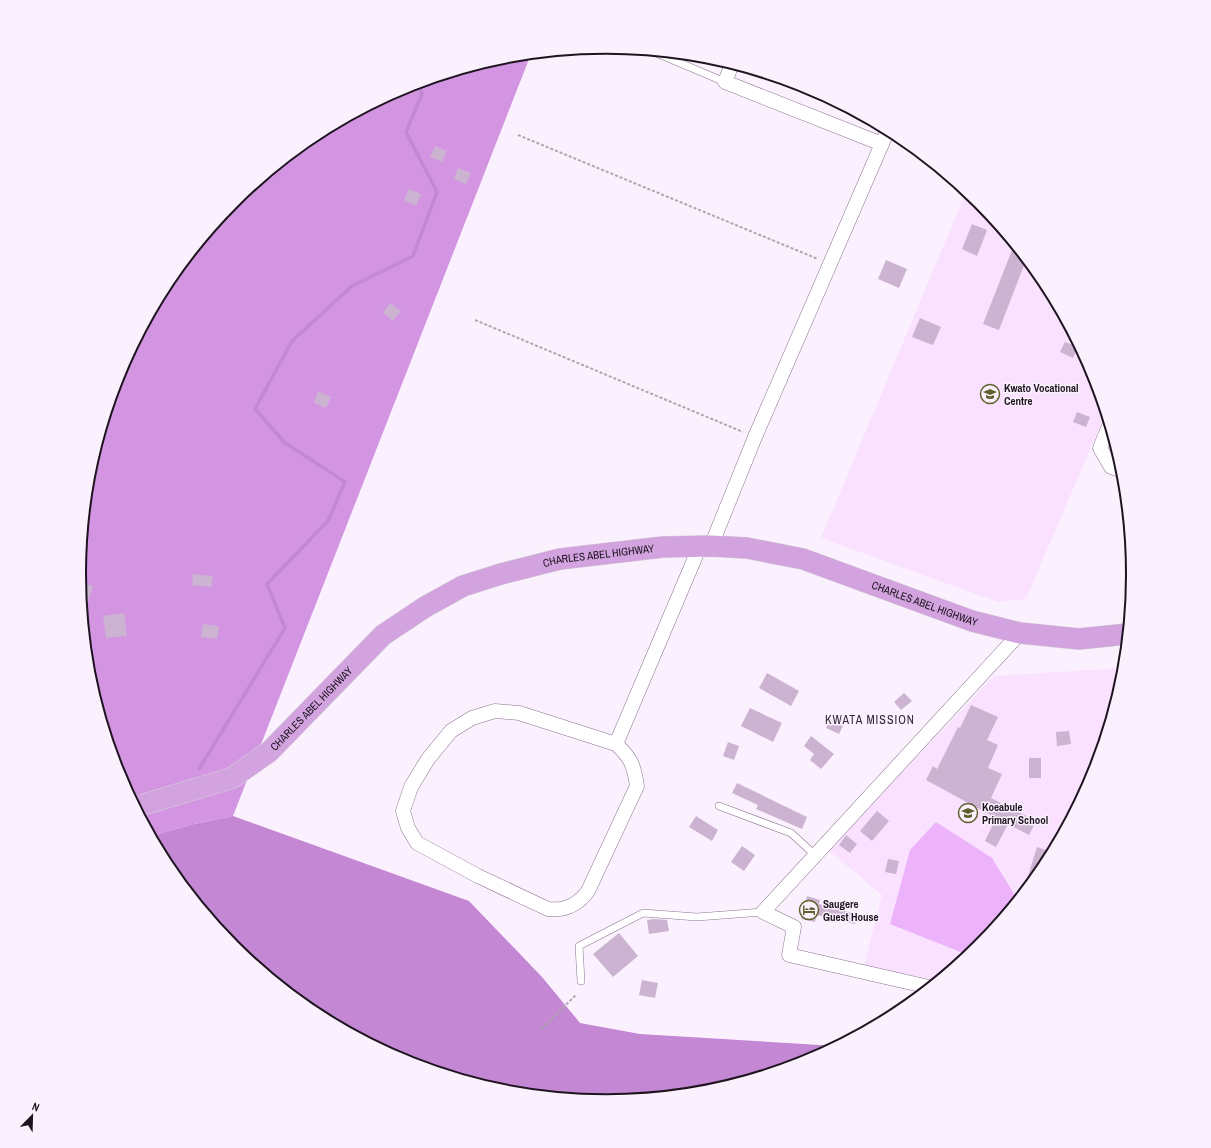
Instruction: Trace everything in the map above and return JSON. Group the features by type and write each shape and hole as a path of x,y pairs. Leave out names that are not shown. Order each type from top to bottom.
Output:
{"main road":[{"name":"CHARLES ABEL HIGHWAY","path":"139,805 232,778 269,752 383,635 425,607 463,586 501,574 560,559 663,547 705,546 747,548 803,559 972,621 1020,633 1079,639 1122,635"}],"street":[{"path":"730,70 725,82 882,144"},
{"path":"616,744 755,437 885,136"},
{"path":"1106,433 1100,448 1112,467 1115,468"},
{"path":"923,986 789,955 794,927 763,912 1020,633"},
{"path":"495,711 519,713 616,744 627,755 634,767 637,786 588,891 582,900 573,906 558,910 548,909 485,879 417,843 408,828 403,811 411,787 428,759 451,731 472,718 495,711"}],"lane":[{"path":"667,57 725,82"},
{"path":"719,806 791,833 815,855"},
{"path":"581,981 579,946 643,913 697,917 763,912"}],"path":[{"path":"518,135 829,264"},
{"path":"475,320 755,437"},
{"path":"541,1029 577,994"}],"shaded area":[{"path":"529,60 233,816 194,824 155,835 125,773 103,709 95,675 87,608 87,540 90,506 95,473 103,439 125,375 155,314 193,257 238,206 289,161 346,124 407,94 438,82 471,72"},
{"name":"Kwato Vocational Centre","path":"964,197 996,231 1018,257 1056,314 1086,375 1102,421 1026,599 998,602 821,538"},
{"name":"Koeabule Primary School","path":"1117,668 1108,709 1086,773 1056,834 1018,891 973,942 948,965 932,979 864,966 882,895 828,850 994,676"},
{"path":"233,816 469,901 542,977 580,1023 640,1034 823,1045 773,1066 740,1076 673,1090 640,1093 571,1093 538,1090 504,1084 438,1066 376,1040 345,1024 289,987 238,942 193,891 155,835 194,824"},
{"path":"936,822 992,858 1015,895 973,942 962,952 890,924 910,850"}],"building":[{"path":"435,146 447,151 442,162 430,157"},
{"path":"458,168 471,173 466,184 454,179"},
{"path":"409,189 421,194 416,206 404,200"},
{"path":"972,224 987,230 977,256 962,249"},
{"path":"1012,250 1024,265 999,330 983,324"},
{"path":"886,260 907,269 899,288 878,279"},
{"path":"390,303 401,311 393,321 383,313"},
{"path":"920,318 941,327 933,345 912,337"},
{"path":"1065,342 1072,345 1076,352 1073,358 1060,352"},
{"path":"318,391 331,397 326,408 314,403"},
{"path":"1077,412 1090,417 1086,427 1073,422"},
{"path":"193,574 213,576 211,587 192,585"},
{"path":"86,584 93,586 87,605"},
{"path":"124,613 127,636 106,638 103,616"},
{"path":"203,624 219,626 217,639 201,637"},
{"path":"767,673 799,691 791,706 759,688"},
{"path":"904,693 912,701 901,710 894,702"},
{"path":"971,705 998,717 987,740 998,745 988,768 1002,774 991,798 1036,821 1029,835 1008,824 996,847 985,841 996,818 926,780 933,766 937,769"},
{"path":"750,708 782,723 773,742 741,726"},
{"path":"830,720 843,726 839,734 826,728"},
{"path":"1069,731 1071,744 1057,746 1056,732"},
{"path":"811,736 834,754 821,769 810,760 814,754 804,746"},
{"path":"728,742 739,746 734,760 723,756"},
{"path":"1029,758 1041,758 1041,778 1029,778"},
{"path":"737,783 807,817 802,829 756,809 758,805 732,793"},
{"path":"877,811 889,821 872,841 860,831"},
{"path":"696,816 718,830 712,841 689,827"},
{"path":"846,835 857,844 850,853 839,845"},
{"path":"742,846 755,855 744,871 731,862"},
{"path":"1037,847 1046,850 1038,863 1027,878"},
{"path":"888,859 899,861 896,874 885,872"},
{"path":"807,896 820,900 819,904 857,914 855,924 817,915 815,922 801,919"},
{"path":"647,920 667,920 669,931 649,934"},
{"path":"619,933 638,956 613,977 593,954"},
{"path":"642,980 658,983 655,998 639,995"}],"waterway":[{"path":"199,769 285,628 267,584 328,521 345,482 284,442 255,409 292,341 352,286 413,256 437,192 406,132 422,94 420,89"}],"place":[{"name":"Kwato Vocational Centre","path":"990,394"},
{"name":"Koeabule Primary School","path":"968,813"},
{"name":"Saugere Guest House","path":"809,910"}],"district":[{"name":"KWATA MISSION","path":"870,720"}]}
